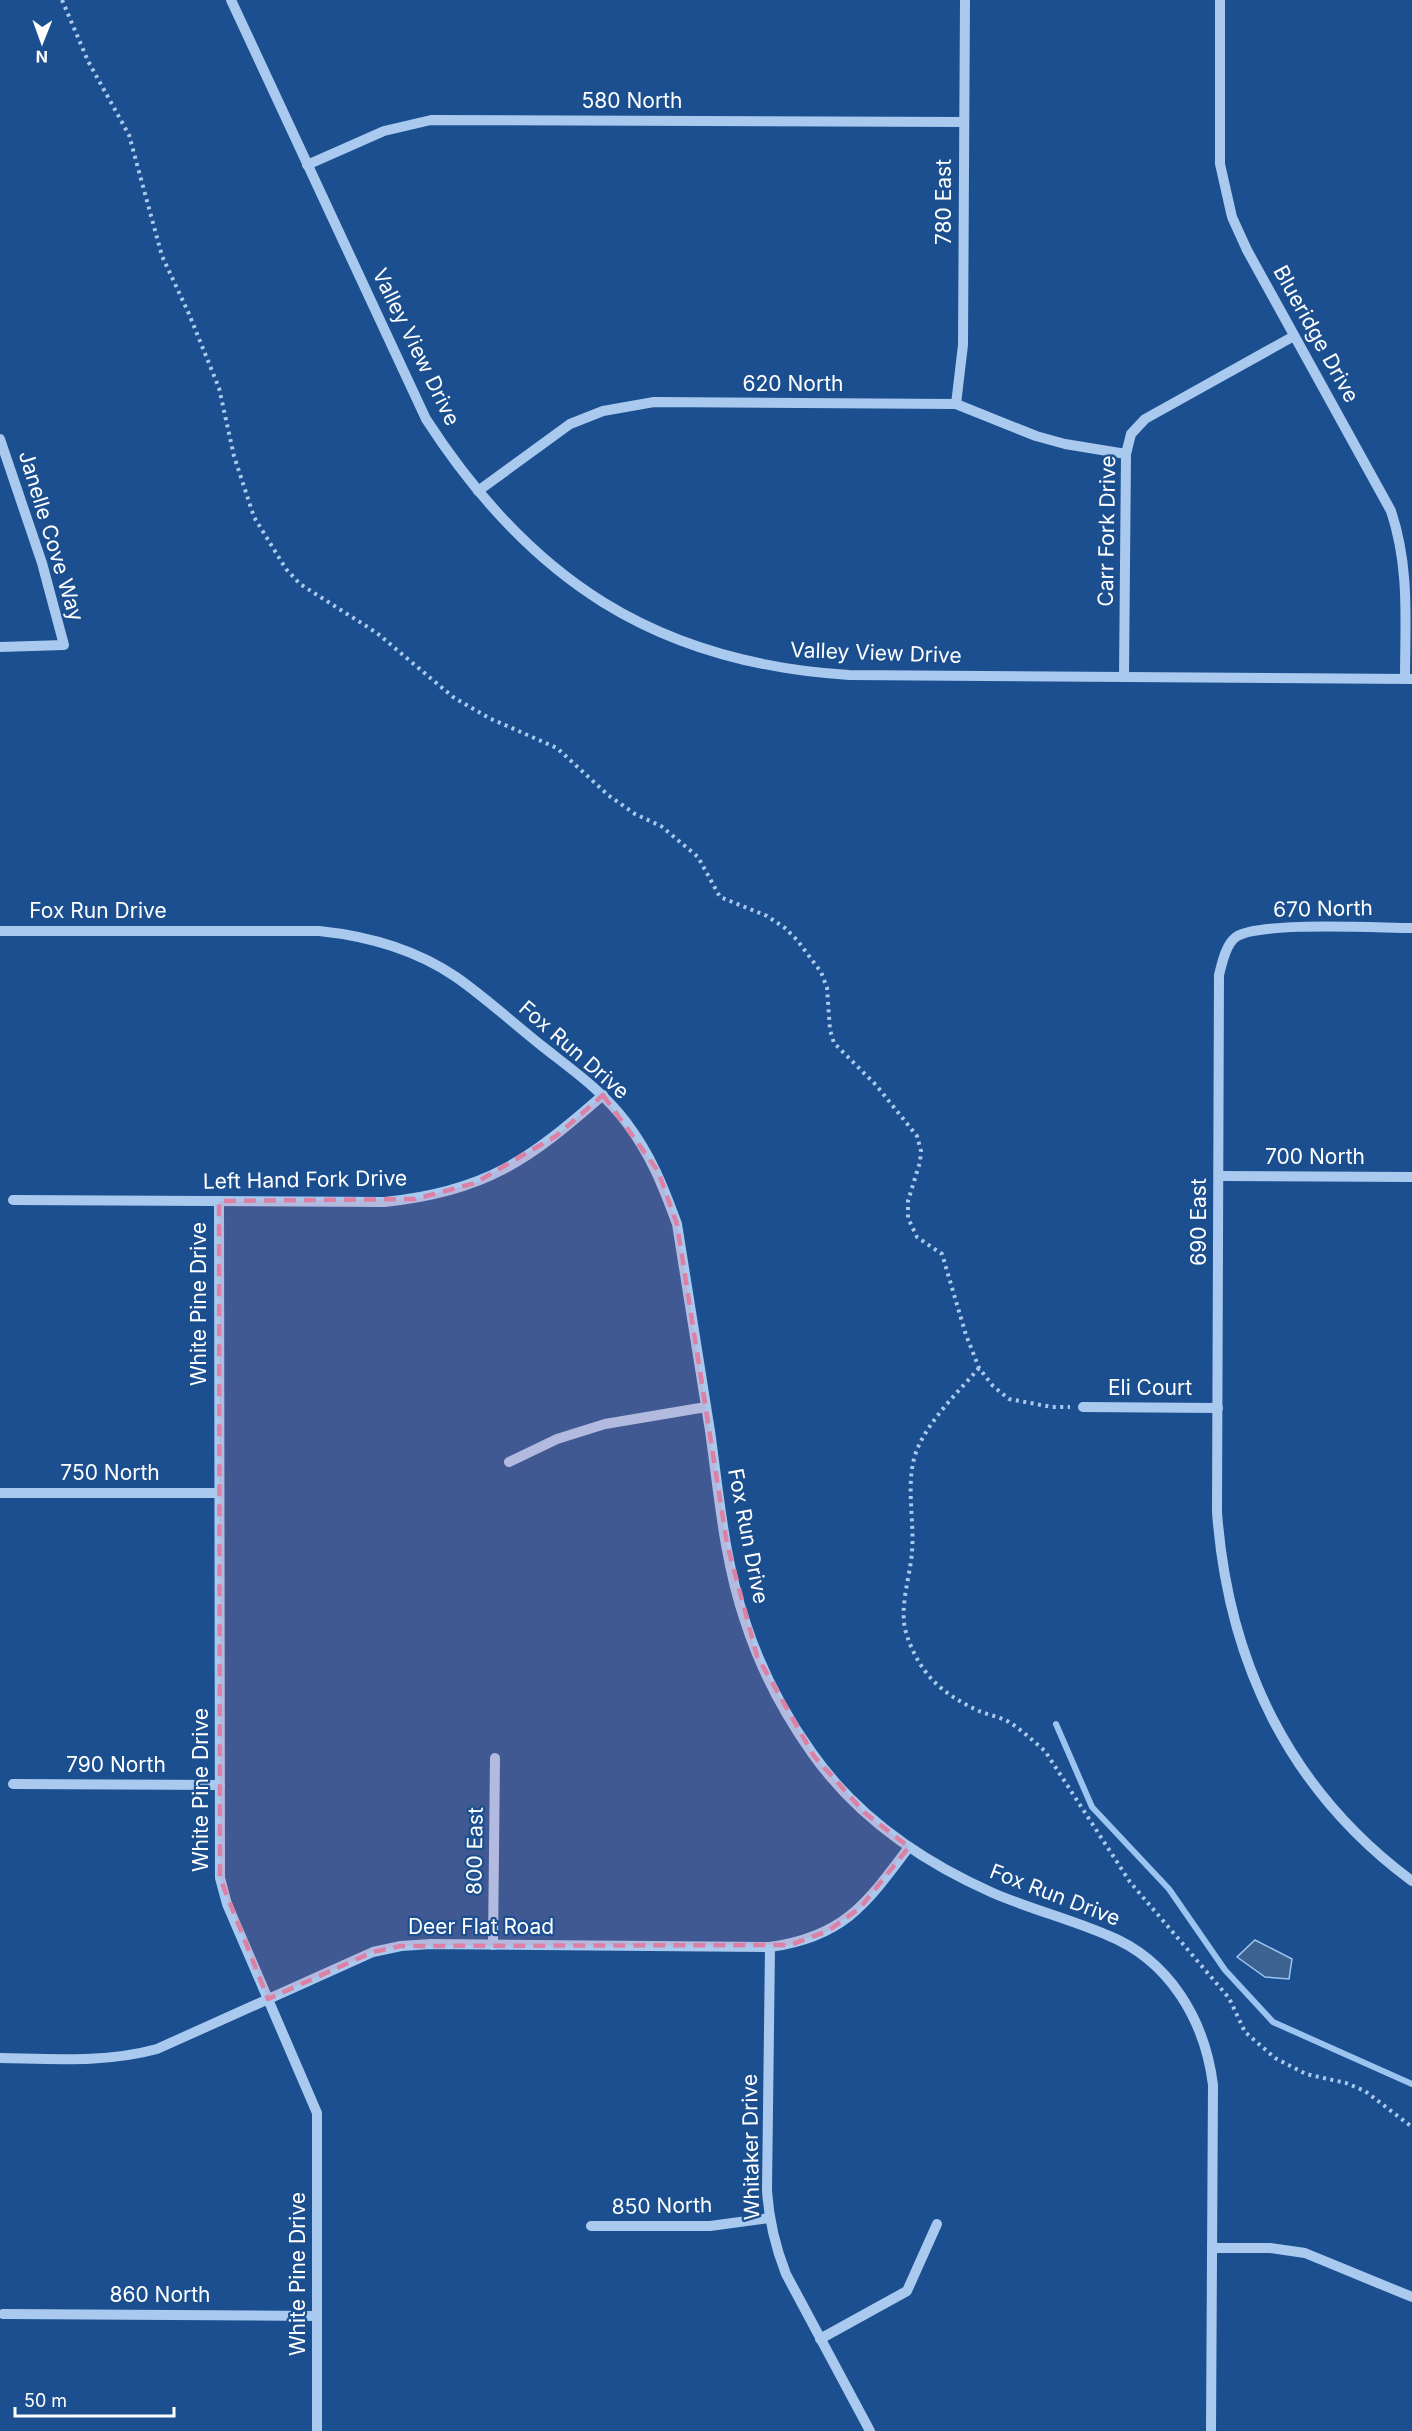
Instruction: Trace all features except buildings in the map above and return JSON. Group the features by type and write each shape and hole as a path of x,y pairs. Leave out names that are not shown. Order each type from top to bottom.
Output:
{"street":[{"name":"Valley View Drive","path":"231,0 426,419 450,457 507,524 536,552 599,600 668,636 738,660 775,668 849,675 1408,679"},
{"name":"780 East","path":"956,404 963,345 965,0"},
{"name":"Blueridge Drive","path":"1220,0 1219,146 1224,191 1242,242 1383,493 1398,531 1405,569 1408,679"},
{"name":"580 North","path":"307,165 384,130 431,120 964,122"},
{"name":"Carr Fork Drive","path":"1124,677 1126,454 1131,434 1145,418 1294,336"},
{"name":"620 North","path":"478,491 570,424 619,406 654,402 956,404 1036,436 1065,444 1126,454"},
{"name":"Janelle Cove Way","path":"0,439 42,563 64,645 0,647"},
{"name":"670 North","path":"1235,937 1256,930 1281,927 1412,928"},
{"name":"Fox Run Drive","path":"0,931 319,931 367,938 413,953 456,977 603,1095 627,1122 658,1171 677,1224 734,1582 744,1619 761,1664 793,1724 832,1778 864,1813 909,1847 951,1873 995,1894 1110,1935 1130,1946 1166,1976 1180,1994 1199,2028 1213,2085 1211,2431"},
{"name":"690 East","path":"1235,937 1223,957 1219,975 1217,1512 1220,1547 1233,1617 1252,1674 1271,1717 1289,1748 1329,1803 1376,1852 1412,1881"},
{"name":"Left Hand Fork Drive","path":"12,1200 384,1202 415,1199 476,1183 531,1155 603,1095"},
{"name":"700 North","path":"1219,1176 1412,1177"},
{"name":"White Pine Drive","path":"219,1201 220,1878 227,1904 317,2113 317,2431"},
{"path":"509,1462 556,1439 605,1424 706,1407"},
{"name":"Eli Court","path":"1083,1407 1218,1408"},
{"name":"750 North","path":"0,1493 219,1493"},
{"name":"800 East","path":"493,1945 495,1758"},
{"name":"790 North","path":"13,1784 220,1785"},
{"name":"Deer Flat Road","path":"0,2058 128,2057 157,2049 373,1952 411,1945 770,1947 810,1939 845,1921 874,1894 909,1847"},
{"name":"Whitaker Drive","path":"770,1947 767,2191 769,2218 776,2248 786,2274 870,2431"},
{"name":"850 North","path":"591,2226 710,2226 769,2218"},
{"path":"820,2339 907,2291 937,2224"},
{"path":"1212,2248 1270,2248 1305,2253 1412,2297"},
{"name":"860 North","path":"3,2314 317,2316"}],"path":[{"path":"62,0 88,61 129,135 162,256 219,388 234,456 254,517 286,569 300,584 377,633 453,697 489,718 556,748 608,795 635,814 661,825 698,857 720,897 767,916 785,928 797,940 821,972 827,988 830,1030 834,1043 876,1085 917,1136 921,1150 920,1162 908,1201 908,1218 917,1237 942,1254 966,1335 979,1368 993,1386 1009,1399 1052,1407 1083,1407"},
{"path":"979,1368 919,1444 913,1470 912,1552 905,1603 905,1628 912,1651 925,1671 946,1694 1008,1722 1045,1751 1130,1882 1229,1998 1245,2032 1275,2058 1306,2074 1346,2083 1365,2091 1412,2127"}],"highlighted area":[{"path":"603,1095 658,1171 677,1224 727,1544 757,1656 814,1756 865,1813 909,1847 860,1908 828,1931 790,1945 401,1946 373,1952 268,1999 220,1878 219,1201 415,1199 475,1183 556,1136"}],"water":[{"path":"1255,1940 1292,1959 1289,1979 1265,1977 1237,1957"}],"waterway":[{"path":"1056,1724 1092,1807 1169,1889 1225,1970 1273,2022 1412,2084"}]}
